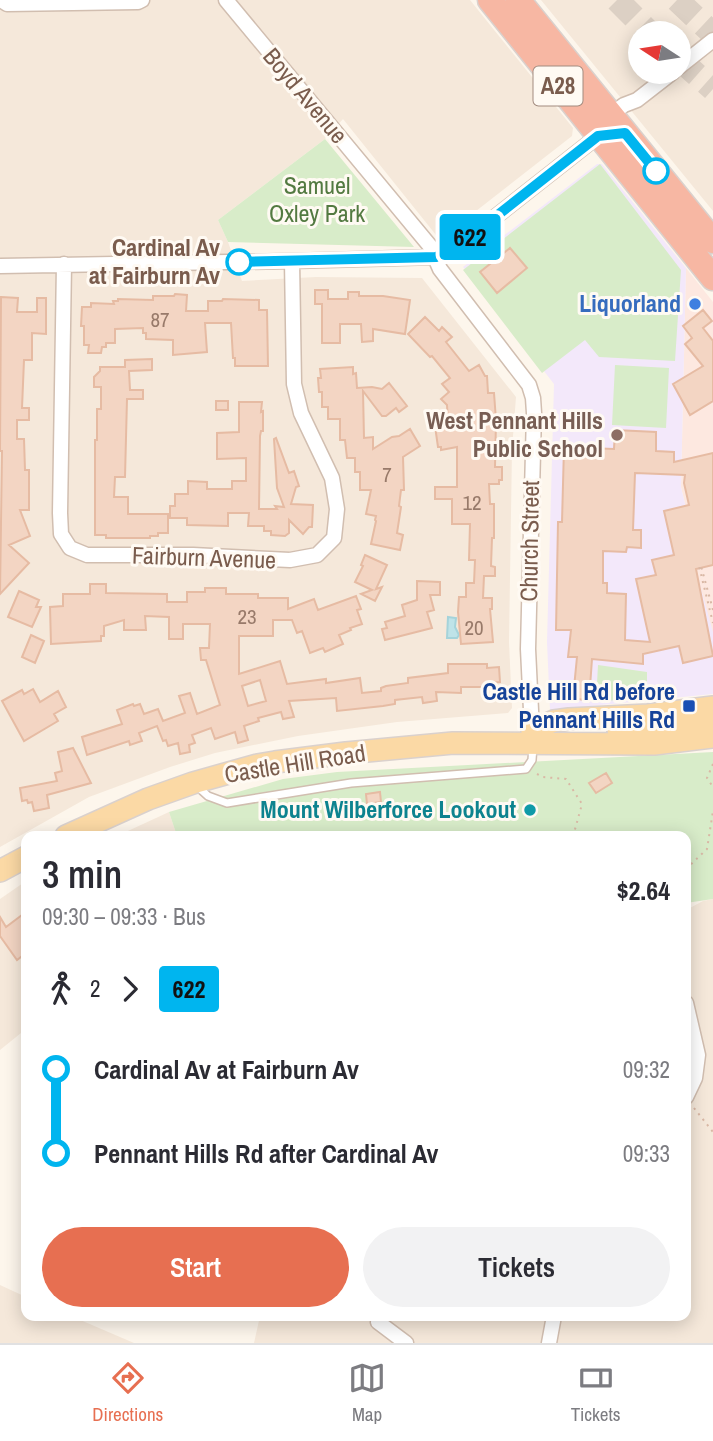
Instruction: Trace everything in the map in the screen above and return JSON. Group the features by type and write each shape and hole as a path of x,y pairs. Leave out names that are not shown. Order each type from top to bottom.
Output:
{"highway":[{"name":"A28","path":"490,0 713,241"},
{"name":"A28","path":"518,0 713,278"}],"main road":[{"path":"533,737 555,721 598,716 648,715 713,707"},
{"name":"Castle Hill Road","path":"76,831 148,799 257,765 346,753 644,730 713,722"},
{"name":"Castle Hill Road","path":"533,737 654,744 713,737"},
{"path":"0,871 21,860"}],"street":[{"path":"1,0 7,4 20,4 142,0"},
{"name":"Boyd Avenue","path":"226,0 430,246 436,257"},
{"path":"691,57 713,40"},
{"path":"608,127 624,105 637,100 658,84"},
{"path":"0,266 436,257 452,251 608,127 631,113 637,100"},
{"name":"Church Street","path":"436,257 440,270 529,384 533,398 528,636 533,737"},
{"name":"Fairburn Avenue","path":"64,264 60,513 61,534 70,548 87,555 193,555 290,560 317,555 334,538 337,509 332,478 301,414 294,384 292,261"},
{"path":"691,1025 698,1055 691,1086"},
{"path":"549,1343 553,1321"},
{"path":"378,1322 406,1343"}],"lane":[{"path":"194,783 208,796 227,803 351,783 526,769 532,760 533,737"}],"path":[{"path":"711,610 698,566 701,566 711,610 713,623"},
{"path":"713,764 707,778 713,786"},
{"path":"526,769 544,777 566,779 582,804 575,831"},
{"path":"691,864 707,849 713,811"},
{"path":"691,1103 713,1132"}],"shaded area":[{"path":"0,0 470,0 573,128 572,136 444,236 436,235 343,119 325,139 218,220 242,281 316,277 422,278 516,397 512,449 509,642 512,708 508,713 397,722 298,736 215,753 89,797 28,831 21,831 21,835 0,847"},
{"path":"541,0 713,0 713,211"},
{"name":"West Pennant Hills Public School","path":"597,164 602,164 686,268 681,487 699,561 694,563 713,632 713,694 550,710 547,642 554,384 463,267"},
{"path":"686,268 713,302 713,649 694,563 699,561 681,487"},
{"path":"169,812 175,831 128,831"},
{"path":"21,884 21,1033 0,1050 0,899"},
{"path":"713,899 713,1343 254,1343 259,1321 691,1321 691,907"},
{"path":"0,1285 21,1295 21,1321 83,1321 134,1343 0,1343"}],"green space":[{"name":"Samuel Oxley Park","path":"325,139 414,247 228,242 218,220"},
{"path":"600,164 681,270 675,361 599,357 585,340 542,373 463,270"},
{"path":"615,365 669,368 666,428 612,425"},
{"path":"598,665 647,672 647,697 596,702"},
{"path":"713,752 713,899 691,902 691,831 175,831 169,812 283,779 337,772"}],"water":[{"path":"448,617 456,618 455,627 459,635 457,638 447,638"}],"building":[{"path":"510,248 527,268 497,293 480,272"},
{"path":"315,290 328,290 328,299 348,299 348,292 359,292 359,296 410,300 405,334 373,329 373,341 362,342 361,324 340,324 340,343 322,343 322,304 315,304"},
{"path":"187,295 186,311 208,311 208,301 259,300 259,310 267,310 268,366 235,366 231,323 205,323 207,352 173,355 173,340 146,339 143,328 115,329 115,343 106,343 101,353 88,353 89,345 84,345 84,326 81,326 82,307 91,307 91,303 114,304 113,301 118,299 153,300 153,296"},
{"path":"1,297 18,298 17,312 37,312 37,298 46,298 46,334 32,333 32,360 24,360 22,408 29,408 29,420 17,420 17,439 24,439 25,470 29,470 29,510 20,510 30,536 9,545 29,563 0,594 2,451"},
{"path":"703,310 712,321 703,328 713,341 713,401 690,415 673,384 703,366 685,344 692,338 683,326"},
{"path":"425,317 439,331 442,327 452,337 446,342 469,371 479,365 487,376 488,393 494,393 495,467 502,467 502,480 499,480 499,484 489,484 490,504 494,504 491,566 495,567 495,576 484,576 483,598 492,598 490,609 493,642 461,644 459,597 466,597 466,583 474,583 475,560 469,560 470,524 452,524 452,499 435,499 435,487 457,487 457,447 441,450 441,447 438,447 435,426 448,424 447,405 441,399 449,392 442,384 450,378 432,356 408,334"},
{"path":"152,359 152,370 129,371 130,390 143,390 143,399 127,399 125,477 115,477 114,497 128,497 128,514 168,514 168,533 158,533 158,536 150,538 106,538 106,535 95,535 95,440 97,409 101,409 101,387 94,387 94,377 100,367 125,367 125,360"},
{"path":"353,367 357,388 382,389 389,383 407,406 399,412 396,408 382,416 363,391 364,438 373,437 373,449 410,429 420,446 403,457 404,490 401,490 397,533 403,535 400,550 371,544 376,516 366,514 371,490 360,490 360,472 355,472 355,458 347,458 345,440 340,440 340,419 328,419 328,407 322,407 318,378 321,378 320,369"},
{"path":"216,401 228,401 228,410 216,410"},
{"path":"239,402 262,402 259,509 284,507 277,488 276,438 289,473 294,471 299,486 296,487 291,504 313,505 312,527 303,534 289,520 289,533 285,536 271,535 271,531 264,531 264,526 248,526 249,513 228,513 228,526 187,525 187,518 170,518 170,506 175,506 175,494 188,494 188,481 207,482 207,489 232,489 232,481 246,481 246,458 217,459 217,433 239,432"},
{"path":"615,430 656,432 656,451 674,452 674,462 713,453 713,565 696,569 713,656 683,663 679,646 643,654 643,664 592,659 589,701 573,698 577,657 568,657 571,630 556,630 558,522 562,522 564,447 614,449","holes":["635,473 685,475 689,505 664,511 674,555 652,560 656,575 636,579 650,642 625,640 626,594 607,593 607,583 603,583 603,551 626,552 627,547 641,548 641,530 633,530"]},
{"path":"365,555 387,565 376,589 382,587 375,601 361,594 372,590 355,582"},
{"path":"417,581 440,582 440,595 430,595 434,610 427,612 432,628 385,640 382,629 387,628 385,622 405,616 402,605 417,600"},
{"path":"90,584 106,584 106,593 167,594 167,602 187,602 187,592 205,592 205,588 226,588 226,594 288,598 288,609 314,599 318,610 356,596 361,609 357,610 362,624 339,635 343,644 325,652 323,648 310,653 302,631 297,633 292,620 273,620 273,636 239,636 239,674 280,661 287,684 326,679 326,683 360,678 362,693 408,683 408,678 448,673 448,664 487,664 487,668 499,667 500,682 488,683 488,687 461,687 461,693 436,692 437,701 423,703 422,697 395,700 395,704 383,706 337,711 336,698 289,701 294,717 283,719 281,712 258,718 259,721 244,726 248,740 238,743 235,732 215,739 211,728 192,735 195,743 189,745 190,752 180,754 178,743 168,746 157,726 139,733 142,741 130,745 129,741 87,755 82,737 122,724 117,710 140,704 144,714 158,709 163,721 185,713 179,696 190,693 197,714 220,705 206,660 201,660 200,648 209,648 210,624 183,624 183,639 169,639 169,617 145,616 146,630 124,630 124,620 104,626 101,641 51,644 50,607 63,606 63,594 90,594","holes":["260,680 266,701 248,706 242,686"]},
{"path":"19,591 39,600 36,607 41,607 32,627 8,617"},
{"path":"31,635 44,641 35,663 22,657"},
{"path":"33,689 40,702 58,691 66,707 54,714 58,721 24,741 2,701 22,690 24,694"},
{"path":"73,748 91,783 47,795 49,808 34,811 32,802 22,801 20,788 57,781 55,773 62,771 58,752"},
{"path":"606,773 612,783 596,793 589,783"},
{"path":"380,792 381,802 367,804 366,794"},
{"path":"21,916 21,957 17,960 0,936 0,917 6,927"}],"tunnel":[{"path":"617,0 638,21"},
{"path":"677,0 713,34"},
{"path":"691,70 713,89"}],"bus line":[{"name":"622","path":"239,262 436,257 452,251 598,136 625,133 656,171"}],"place":[{"name":"Cardinal Av at Fairburn Av","path":"239,262"},
{"name":"Liquorland","path":"695,304"},
{"name":"West Pennant Hills Public School","path":"617,435"},
{"name":"Castle Hill Rd before Pennant Hills Rd","path":"689,706"},
{"name":"Mount Wilberforce Lookout","path":"530,810"}]}
